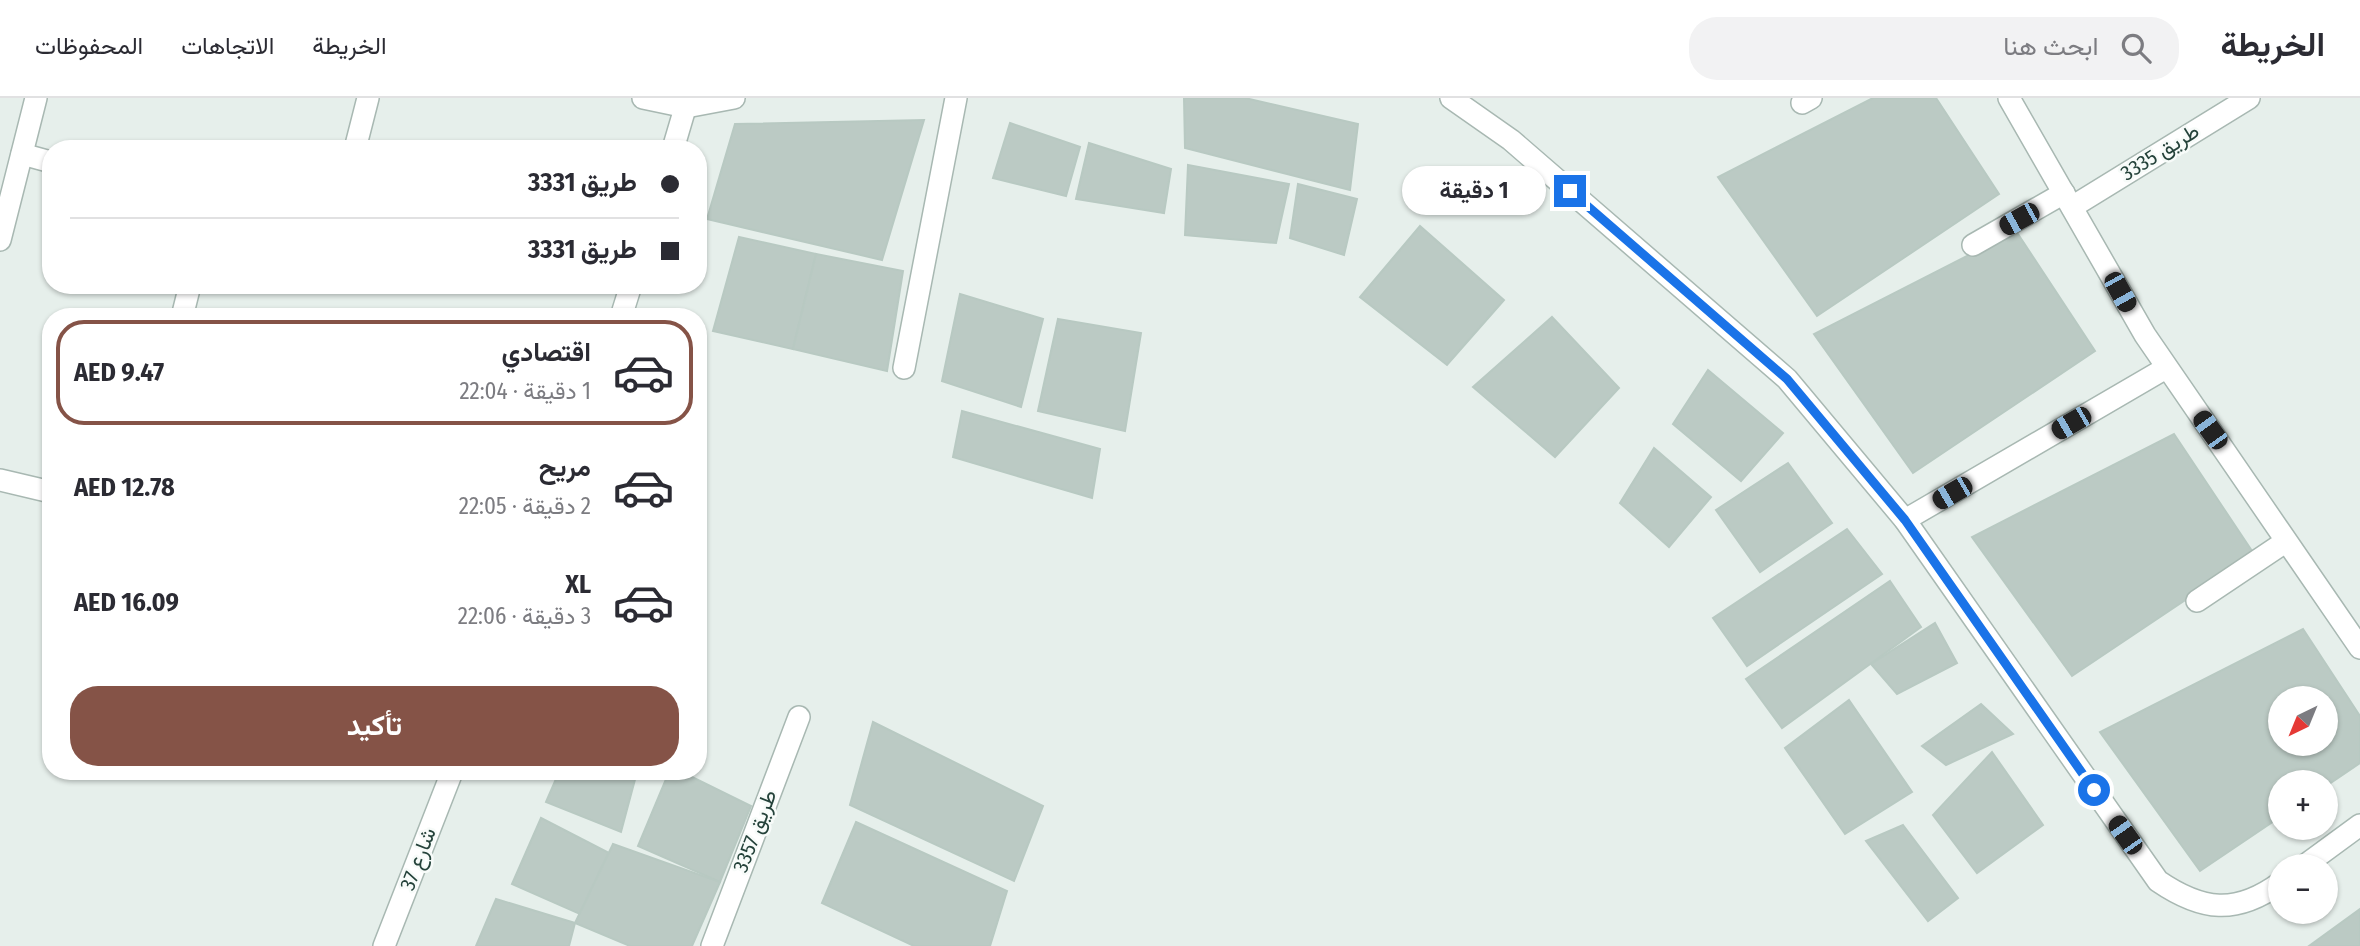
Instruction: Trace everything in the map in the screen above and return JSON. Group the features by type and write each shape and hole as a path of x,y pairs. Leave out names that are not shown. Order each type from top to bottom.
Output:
{"street":[{"path":"0,240 36,98"},
{"path":"357,140 368,98"},
{"path":"643,98 687,103 734,98"},
{"path":"904,368 956,98"},
{"path":"1451,98 1511,140 1787,379 1905,520 2158,881 2182,898 2211,906 2240,905 2268,892"},
{"path":"2009,98 2166,368 2360,648"},
{"name":"طريق 3335","path":"1973,245 2068,200 2249,98"},
{"path":"676,140 687,103"},
{"path":"22,153 42,159"},
{"path":"1905,520 2166,368"},
{"path":"0,480 42,490"},
{"path":"2197,601 2285,541"},
{"name":"طريق 3357","path":"712,946 799,717"},
{"name":"شارع 37","path":"384,946 449,780"},
{"path":"2320,854 2360,825"}],"building":[{"path":"1184,98 1245,98 1358,124 1350,190 1185,148"},
{"path":"1873,98 1936,98 1999,194 1817,316 1718,177"},
{"path":"924,120 882,260 707,219 735,124"},
{"path":"1010,123 1080,147 1066,196 993,178"},
{"path":"1089,143 1171,169 1164,213 1076,199"},
{"path":"1188,165 1289,184 1276,243 1185,235"},
{"path":"1298,184 1357,199 1344,255 1290,238"},
{"path":"1420,226 1504,300 1447,365 1360,297"},
{"path":"2016,231 2095,351 1913,473 1814,334"},
{"path":"739,237 816,254 793,349 713,331"},
{"path":"816,254 903,271 887,371 793,349"},
{"path":"960,294 1043,319 1021,407 942,381"},
{"path":"1552,317 1619,388 1555,457 1473,387"},
{"path":"1058,319 1141,333 1125,431 1038,411"},
{"path":"1708,370 1783,433 1741,481 1673,424"},
{"path":"962,411 1100,449 1092,498 953,457"},
{"path":"2174,434 2254,554 2072,676 1972,537"},
{"path":"1654,448 1711,497 1669,547 1620,503"},
{"path":"1788,463 1832,523 1760,572 1716,510"},
{"path":"1847,529 1882,574 1747,666 1713,618"},
{"path":"1890,581 1921,627 1782,728 1746,679"},
{"path":"1935,623 1957,663 1897,694 1871,664"},
{"path":"2303,629 2360,716 2360,763 2338,778 2338,770 2268,770 2268,825 2200,871 2100,732"},
{"path":"1849,700 1912,792 1845,834 1785,748"},
{"path":"1981,704 2013,734 1946,765 1922,746"},
{"path":"873,722 1043,806 1014,881 850,805"},
{"path":"1992,752 2043,825 1977,873 1933,815"},
{"path":"556,780 635,780 621,832 546,802"},
{"path":"666,780 698,780 751,806 720,882 638,846"},
{"path":"541,818 609,853 580,914 512,884"},
{"path":"856,822 1007,891 990,946 914,946 822,903"},
{"path":"1903,825 1958,898 1928,921 1866,841"},
{"path":"613,844 720,882 692,946 630,946 575,923"},
{"path":"496,899 575,923 569,946 476,946"},
{"path":"2360,909 2360,946 2309,946"}],"route":[{"path":"1570,191 1787,379 1905,520 2094,790"}]}
